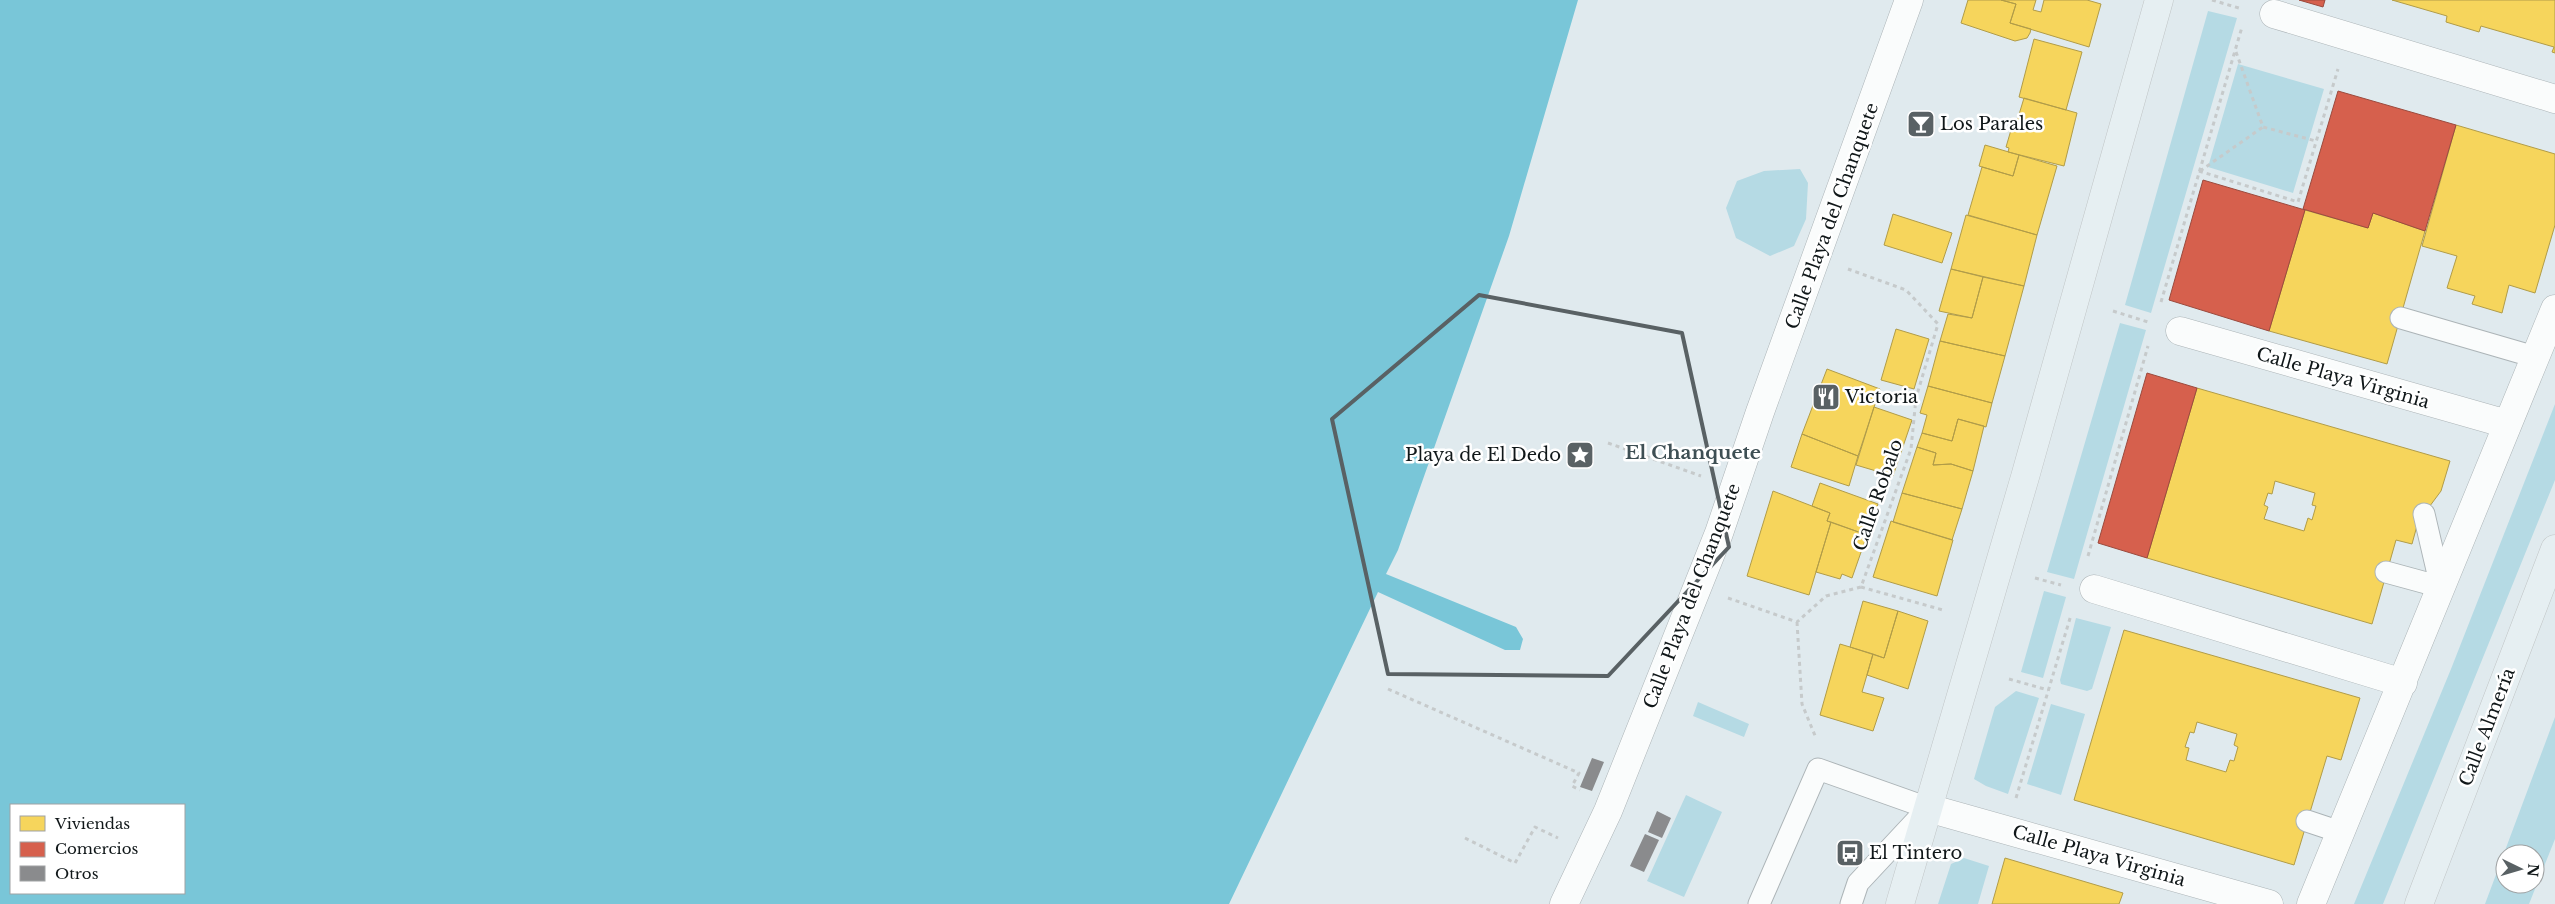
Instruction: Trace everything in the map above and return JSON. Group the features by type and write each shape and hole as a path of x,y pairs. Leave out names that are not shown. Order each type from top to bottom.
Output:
{"main road":[{"path":"1900,904 2028,467 2159,0"},
{"name":"Calle Almería","path":"2419,904 2555,550"}],"street":[{"name":"Calle Playa del Chanquete","path":"1564,904 1611,802 1697,588 1909,0"},
{"path":"2274,14 2555,99"},
{"path":"2311,904 2555,309"},
{"name":"Calle Playa Virginia","path":"2180,331 2507,424"},
{"path":"2084,597 2403,683"},
{"name":"Calle Playa Virginia","path":"1928,808 2269,904"}],"lane":[{"path":"2401,318 2535,357"},
{"path":"2386,572 2441,587 2424,514"},
{"path":"1759,904 1818,769 1928,808 1858,883 1851,904"},
{"path":"2307,821 2340,832"}],"path":[{"path":"2212,0 2240,8"},
{"path":"2160,305 2244,18"},
{"path":"2199,172 2298,202 2348,36"},
{"path":"2235,50 2238,64 2263,127"},
{"path":"2199,172 2263,127 2316,141"},
{"name":"Calle Robalo","path":"1816,258 1906,290 1938,324 1916,398 1911,449 1861,587"},
{"path":"2113,311 2147,322"},
{"path":"2088,558 2149,343"},
{"path":"1608,443 1734,488"},
{"path":"2036,578 2049,582"},
{"path":"1797,622 1826,596 1861,587 1944,610"},
{"path":"1697,588 1797,622"},
{"path":"1996,827 2012,812 2048,690 2084,597"},
{"path":"1797,622 1802,704 1818,743 1818,769"},
{"path":"2009,679 2048,690"},
{"path":"1388,689 1579,773 1572,786 1611,802"},
{"path":"1466,838 1515,863 1535,827 1588,852"}],"highlighted area":[{"path":"1479,295 1682,333 1729,547 1608,676 1388,674 1332,419"}],"shaded area":[{"path":"2208,11 2237,18 2151,313 2125,305"},
{"path":"2238,64 2324,89 2293,193 2208,167"},
{"path":"1800,169 1808,183 1806,219 1794,246 1770,256 1736,238 1726,208 1737,181 1764,171"},
{"path":"2120,323 2146,330 2074,579 2047,572"},
{"path":"2555,404 2555,480 2383,904 2354,904 2451,669"},
{"path":"2044,591 2066,597 2043,678 2021,672"},
{"path":"2076,618 2111,627 2092,689 2087,691 2061,684 2060,680"},
{"path":"2016,691 2039,698 2008,794 1986,786 1974,779 1995,707"},
{"path":"1698,702 1749,724 1744,737 1693,716"},
{"path":"2051,704 2085,714 2061,795 2027,784"},
{"path":"2555,717 2555,839 2545,864 2545,844 2507,844"},
{"path":"1686,795 1722,812 1684,897 1647,881"},
{"path":"1964,858 1989,866 1978,904 1938,904 1951,864"},
{"path":"2495,877 2495,894 2533,894 2529,904 2485,904"}],"water":[{"path":"0,0 1578,0 1509,236 1398,550 1386,574 1516,627 1523,639 1520,650 1505,650 1378,592 1229,904 0,904"}],"building: Viviendas":[{"path":"1968,0 2001,0 2016,4 2010,23 2031,29 2030,33 2027,38 2015,41 1961,23"},
{"path":"2001,0 2036,0 2033,10 2041,12 2044,0 2087,0 2101,4 2089,47 2010,23 2016,4"},
{"path":"2392,0 2555,0 2555,53 2552,52 2554,47 2481,26 2479,32 2446,22 2447,16"},
{"path":"2034,39 2082,52 2066,110 2019,97"},
{"path":"2024,98 2077,113 2064,166 2008,152 2009,148 2006,147 2011,130 2014,131"},
{"path":"2456,125 2555,154 2555,225 2535,293 2509,285 2502,313 2472,304 2475,296 2447,288 2457,256 2422,246"},
{"path":"1985,145 2019,155 2013,176 1979,166"},
{"path":"2019,155 2057,166 2037,235 1968,215 1982,167 2013,176"},
{"path":"2305,210 2368,228 2373,213 2425,231 2387,364 2269,331"},
{"path":"1893,214 1952,233 1942,263 1884,245"},
{"path":"1966,215 2037,235 2024,286 1951,269"},
{"path":"1951,269 1983,277 1972,318 1939,311"},
{"path":"1983,277 2024,286 2005,356 1940,341 1948,314 1972,318"},
{"path":"1896,329 1929,339 1914,389 1881,380"},
{"path":"1940,341 2005,356 1992,403 1928,386"},
{"path":"1827,369 1880,389 1858,456 1802,434"},
{"path":"1928,386 1992,403 1986,427 1958,419 1952,441 1922,433 1927,415 1920,413"},
{"path":"2197,388 2450,461 2441,491 2418,522 2412,544 2396,540 2372,624 2147,558","holes":["2275,481 2315,493 2312,505 2316,506 2312,520 2308,518 2304,531 2264,519 2268,507 2264,505 2268,493 2272,494"]},
{"path":"1874,407 1912,420 1893,476 1856,465"},
{"path":"1958,419 1984,426 1973,471 1951,464 1933,465 1936,453 1917,447 1922,433 1952,441"},
{"path":"1802,434 1858,456 1849,486 1791,467"},
{"path":"1917,447 1936,453 1933,465 1951,464 1973,471 1962,509 1902,493"},
{"path":"1820,483 1878,504 1867,535 1827,521 1830,513 1812,506"},
{"path":"1773,491 1830,513 1827,521 1831,522 1809,595 1747,576"},
{"path":"1902,493 1962,509 1952,540 1893,522"},
{"path":"1891,521 1953,540 1937,596 1873,577"},
{"path":"1831,522 1867,535 1852,578 1842,574 1840,579 1816,572"},
{"path":"1863,601 1898,611 1884,658 1850,647"},
{"path":"1898,611 1928,621 1908,689 1867,675 1873,654 1884,658"},
{"path":"2124,630 2360,698 2341,760 2327,756 2294,865 2074,800","holes":["2197,722 2237,734 2234,745 2238,747 2234,761 2230,760 2226,772 2186,760 2189,748 2185,747 2190,732 2194,733"]},
{"path":"1840,644 1873,654 1862,692 1884,698 1873,731 1820,715"},
{"path":"2005,858 2123,893 2119,904 1992,904"}],"building: Comercios":[{"path":"2299,0 2325,0 2323,7"},
{"path":"2338,91 2456,125 2425,231 2373,213 2368,228 2303,209"},
{"path":"2203,180 2305,210 2269,331 2169,300"},
{"path":"2147,373 2197,388 2147,558 2098,543"}],"building: Otros":[{"path":"1592,758 1604,762 1592,791 1580,787"},
{"path":"1657,811 1671,818 1662,838 1648,832"},
{"path":"1645,834 1659,840 1644,872 1630,866"}],"place":[{"name":"Los Parales","path":"1921,124"},
{"name":"Victoria","path":"1826,397"},
{"name":"Playa de El Dedo","path":"1580,455"},
{"name":"El Tintero","path":"1850,853"}],"district":[{"name":"El Chanquete","path":"1693,452"}]}
